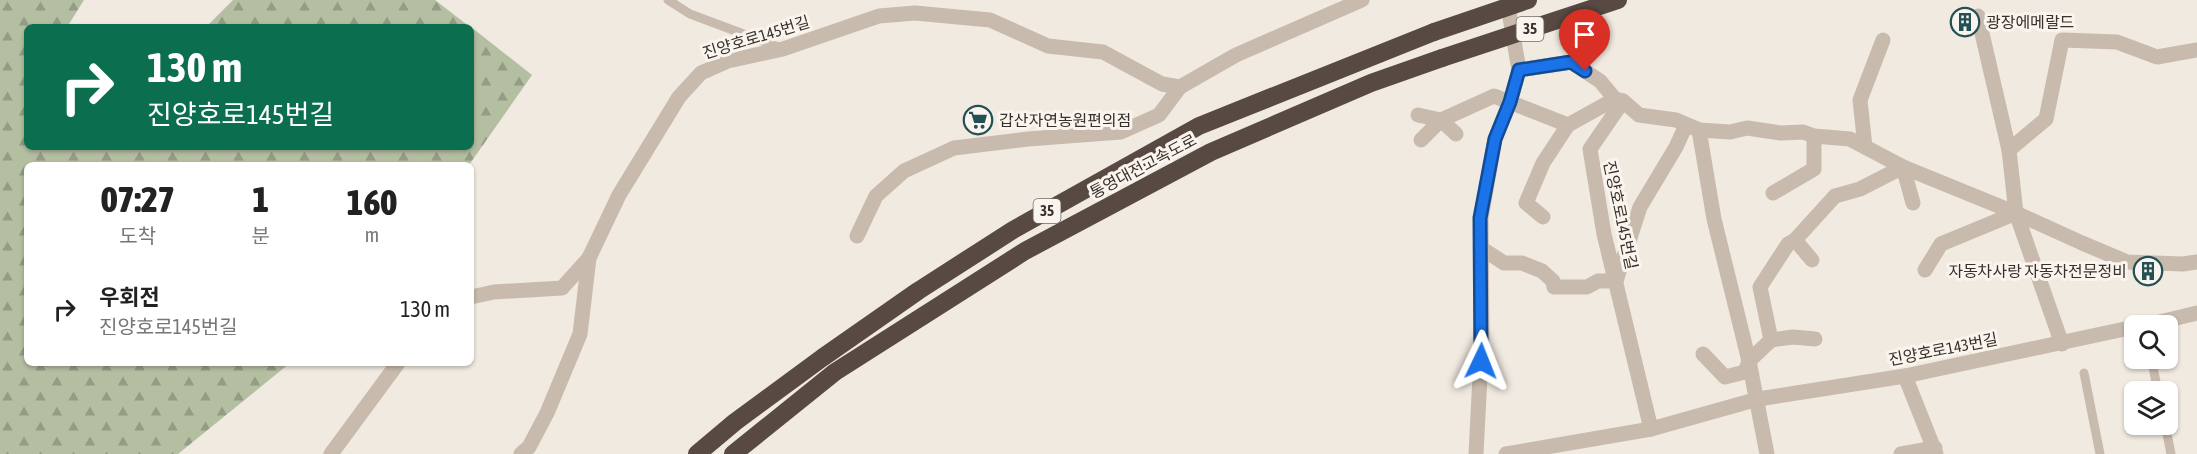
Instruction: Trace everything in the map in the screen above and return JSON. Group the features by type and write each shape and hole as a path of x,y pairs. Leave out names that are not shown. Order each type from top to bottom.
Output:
{"highway":[{"name":"통영대전고속도로","path":"697,454 735,422 918,291 1013,230 1198,126 1434,32 1528,0"},
{"name":"통영대전고속도로","path":"732,454 835,372 1025,250 1210,152 1371,82 1618,0"}],"street":[{"path":"857,236 876,196 904,171 954,148 1017,140 1121,132 1159,115 1179,87 1236,55 1362,0"},
{"path":"1476,454 1482,337 1480,218 1495,139 1510,102 1519,70 1507,0"},
{"name":"진양호로145번길","path":"589,258 631,175 680,97 701,73 728,61 783,49 879,16 915,13 990,20 1048,46 1103,52 1162,84 1179,87"},
{"path":"1978,16 2009,150 2016,213 2062,344"},
{"path":"1865,147 1860,100 1883,40"},
{"path":"2009,150 2046,120 2062,40 2117,42 2157,57 2197,50"},
{"path":"1519,70 1571,62 1600,81 1619,100 1639,115 1676,120 1695,128 1730,132 1747,128 1781,133 1803,132 1814,136 1850,139 1903,167 2127,262 2183,264 2197,262"},
{"path":"1421,140 1442,120 1494,96 1568,125"},
{"name":"진양호로145번길","path":"1616,281 1604,234 1590,149 1619,100"},
{"path":"1542,217 1526,202 1543,164 1568,125 1619,100"},
{"path":"1418,115 1442,120 1456,134"},
{"name":"진양호로145번길","path":"1616,281 1640,207 1676,147 1686,125 1695,128"},
{"path":"1695,128 1714,219 1758,399 1767,454"},
{"path":"1773,193 1814,169 1814,136"},
{"path":"1903,167 1913,203"},
{"path":"1771,340 1760,287 1788,244 1795,240 1835,196 1860,189 1903,167"},
{"path":"1925,270 1941,244 2016,213"},
{"path":"1795,240 1812,260"},
{"path":"1481,248 1504,263 1522,263 1542,271 1553,280 1554,287 1587,288 1598,281 1616,281 1651,429"},
{"path":"474,296 494,292 562,288 589,258"},
{"path":"521,454 529,447 547,413 580,334 589,258"},
{"path":"2178,318 2197,313"},
{"name":"진양호로143번길","path":"1506,454 1651,429 1758,399 1905,376 2124,329"},
{"path":"1703,354 1725,377 1745,372 1749,361 1771,340 1793,337 1815,339"},
{"path":"331,454 396,366"},
{"path":"1901,454 1935,451 1905,376"}],"lane":[{"path":"668,0 690,14 783,49"},
{"path":"2084,373 2100,454"},
{"path":"2167,435 2171,454"}],"green space":[{"path":"0,0 84,0 69,24 24,24 24,150 474,150 474,29 532,75 471,162 24,162 24,366 286,366 178,454 0,454"},
{"path":"233,0 435,0 466,24 209,24"}],"place":[{"name":"광장에메랄드","path":"1965,22"},
{"name":"갑산자연농원편의점","path":"978,120"},
{"name":"자동차사랑 자동차전문정비","path":"2148,271"}],"route":[{"path":"1481,361 1480,218 1495,139 1510,102 1519,70 1571,62 1585,71"}]}
